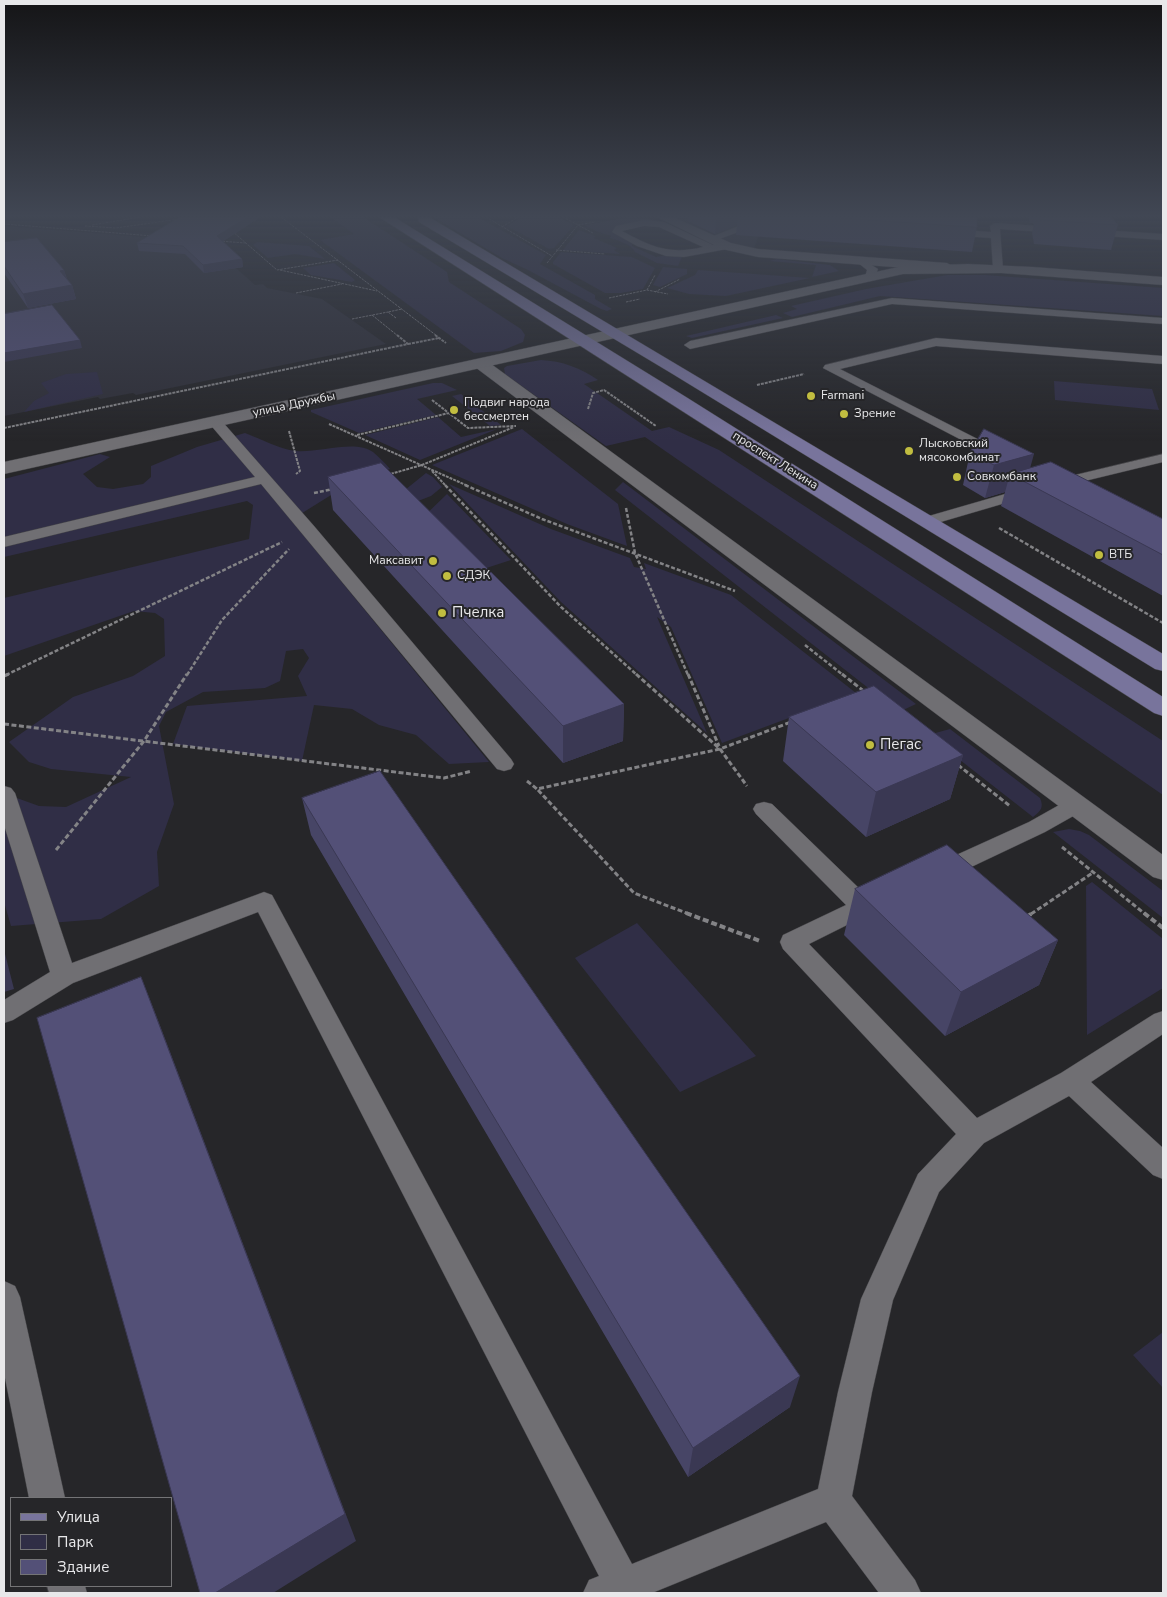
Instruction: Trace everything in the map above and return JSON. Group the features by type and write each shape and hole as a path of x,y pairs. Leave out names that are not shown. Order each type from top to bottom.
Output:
{"main road":[{"name":"проспект Ленина","path":"504,292 1163,708"},
{"name":"проспект Ленина","path":"545,292 1163,664"}],"street":[{"name":"улица Дружбы","path":"4,468 584,342 805,292"},
{"path":"481,364 1163,870"}],"lane":[{"path":"690,345 892,301 1163,321"},
{"path":"829,368 936,342 1163,360"},
{"path":"829,368 1012,462"},
{"path":"214,422 308,529 504,764"},
{"path":"927,521 1055,484 1163,458"},
{"path":"1038,476 1073,493"},
{"path":"4,542 273,490"},
{"path":"4,793 64,976"},
{"path":"923,880 1029,831 1076,805"},
{"path":"764,809 862,906"},
{"path":"897,891 862,906 792,942 974,1134"},
{"path":"4,1013 64,976 264,901 613,1590 833,1501"},
{"path":"902,1593 833,1501 854,1392 877,1300 928,1183 974,1134 1071,1081 1163,1021"},
{"path":"1071,1081 1163,1166"},
{"path":"4,1297 47,1497"}],"path":[{"path":"296,294 308,292"},
{"path":"381,292 447,344"},
{"path":"609,298 640,292"},
{"path":"653,292 663,294 656,295"},
{"path":"352,318 402,309"},
{"path":"388,312 396,318"},
{"path":"372,315 408,344"},
{"path":"4,428 439,338"},
{"path":"358,350 362,354"},
{"path":"765,390 757,385 829,368"},
{"path":"604,390 656,426"},
{"path":"385,475 422,465 517,426 468,428 431,399 441,397"},
{"path":"357,436 449,413"},
{"path":"322,421 542,519 738,592"},
{"path":"273,490 300,471 287,424"},
{"path":"430,469 561,607 720,749 764,809"},
{"path":"273,490 339,487"},
{"path":"625,503 635,553 720,749"},
{"path":"968,510 1163,623"},
{"path":"4,676 308,529"},
{"path":"33,879 144,741 222,620 308,529"},
{"path":"858,697 867,694"},
{"path":"537,789 720,749 794,721"},
{"path":"4,724 444,778 504,764 537,789 634,893 779,948 792,942"},
{"path":"1021,920 1094,872"}],"shaded area":[{"path":"4,292 285,292 322,299 386,344 136,395 133,393 100,399 98,397 4,416"}],"green space":[{"path":"390,292 464,292 521,329 525,335 523,342 501,351 474,353"},
{"path":"568,292 589,292 595,295 595,299 612,309 607,311"},
{"path":"602,292 629,292 621,293"},
{"path":"680,292 747,292 726,296 689,294"},
{"path":"855,292 1163,292 1163,316 880,296 792,317 783,313 797,309 791,306"},
{"path":"776,315 783,318 692,338 686,336"},
{"path":"541,360 564,364 592,376 598,380 584,384 652,431 669,427 719,450 1163,741 1163,795 645,437 606,446 505,374 504,368 507,366"},
{"path":"97,372 103,394 24,412 34,401 49,393 41,383 66,374"},
{"path":"1054,381 1152,389 1159,410 1055,400"},
{"path":"433,383 442,383 457,390 417,399 436,415 359,433 311,412 311,410"},
{"path":"461,394 501,425 490,426 452,396"},
{"path":"438,417 461,437 497,429 420,460 365,435"},
{"path":"522,429 618,504 627,546 567,524 432,465"},
{"path":"245,433 277,446 296,451 347,446 366,448 373,452 390,469 360,477 291,520 489,762 449,764 416,735 379,725 352,709 314,705 302,761 173,744 187,706 307,696 298,676 309,658 303,649 286,651 280,681 265,688 203,692 166,712 159,726 174,804 157,852 159,886 101,919 11,926 4,902 4,784 14,797 39,806 66,807 131,777 51,769 29,762 9,742 73,697 133,676 165,656 164,619 155,613 134,611 4,656 4,598 249,539 253,505 247,501 4,557 4,479 100,454 110,457 83,474 97,487 113,489 143,484 151,477 151,466 197,447"},
{"path":"426,473 433,477 442,487 431,496 418,501 400,494"},
{"path":"623,482 916,704 899,712 615,490"},
{"path":"449,484 551,529 630,558 634,567 646,569 644,563 731,595 856,693 722,743 671,627 657,617 707,733 561,602"},
{"path":"447,494 511,560 468,574 417,523"},
{"path":"950,729 1040,798 1042,806 1038,813 1033,817 928,735"},
{"path":"1069,829 1089,835 1163,891 1163,918 1053,832"},
{"path":"1092,882 1163,939 1163,988 1087,1035 1086,886"},
{"path":"637,923 756,1056 680,1092 575,958"},
{"path":"1163,1332 1163,1388 1133,1355"}],"building":[{"path":"21,292 36,292 23,294"},
{"path":"52,305 80,340 4,353 4,314"},
{"path":"984,429 1034,454 994,465 970,453"},
{"path":"1051,462 1163,519 1163,555 1010,474"},
{"path":"381,463 624,704 563,726 328,477"},
{"path":"874,686 963,755 876,792 789,717"},
{"path":"380,771 800,1376 693,1448 302,798"},
{"path":"947,845 1058,940 961,992 855,889"},
{"path":"141,977 345,1514 215,1593 200,1593 37,1018"}],"place":[{"name":"Farmani","path":"811,396"},
{"name":"Подвиг народа бессмертен","path":"454,410"},
{"name":"Зрение","path":"844,414"},
{"name":"Лысковский мясокомбинат","path":"909,451"},
{"name":"Совкомбанк","path":"957,477"},
{"name":"ВТБ","path":"1099,555"},
{"name":"Максавит","path":"433,561"},
{"name":"СДЭК","path":"447,576"},
{"name":"Пчелка","path":"442,613"},
{"name":"Пегас","path":"870,745"}]}
